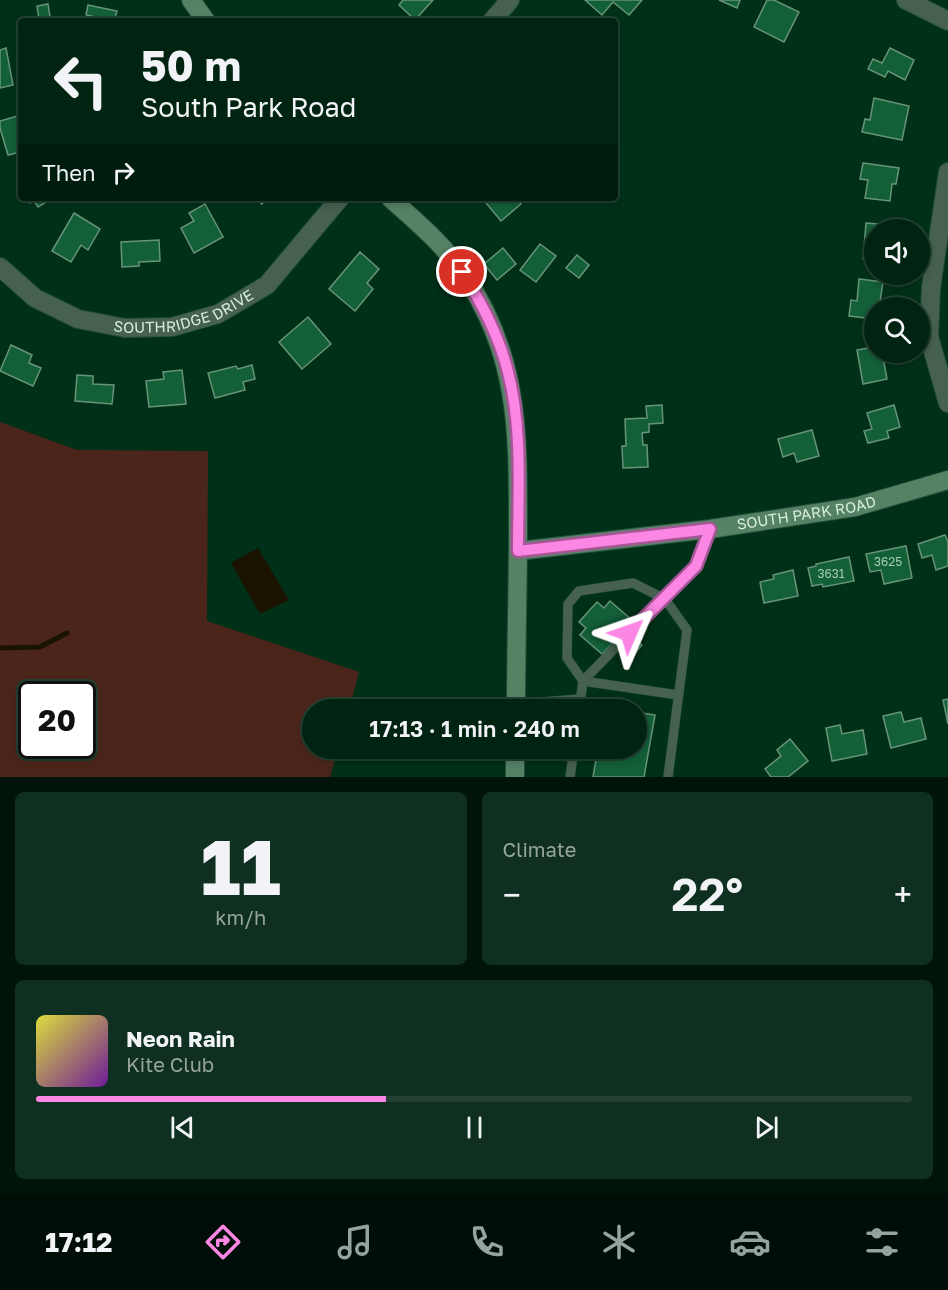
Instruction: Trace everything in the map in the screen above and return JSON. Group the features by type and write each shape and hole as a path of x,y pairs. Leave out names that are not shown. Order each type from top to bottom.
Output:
{"main road":[{"path":"191,0 204,18"},
{"path":"393,201 427,232 462,272 481,304 500,349 511,387 517,427 516,699"},
{"name":"SOUTH PARK ROAD","path":"518,551 710,529 855,507 948,480"},
{"path":"515,759 515,777"}],"street":[{"path":"495,18 510,0"},
{"path":"906,0 948,21"},
{"path":"948,172 931,288 929,337 948,403"},
{"name":"SOUTHRIDGE DRIVE","path":"0,267 35,298 78,319 125,328 172,327 218,314 267,285 337,201"}],"lane":[{"path":"629,633 696,566 710,529"},
{"path":"668,777 687,630 665,599 633,583 579,591 568,604 567,658 583,681 678,695"},
{"path":"581,699 583,681 616,647"},
{"path":"570,777 572,759"}],"shaded area":[{"path":"0,422 77,450 208,451 207,621 359,672 352,699 302,699 302,759 335,759 330,777 0,777"},
{"path":"258,548 289,600 260,614 231,563"}],"building":[{"path":"403,0 433,0 417,18 413,18 399,5"},
{"path":"585,0 642,0 629,15 613,2 602,15"},
{"path":"719,0 740,0 737,8"},
{"path":"767,0 774,0 799,12 784,42 754,27"},
{"path":"48,4 50,17 39,18 37,6"},
{"path":"88,5 117,11 115,18 92,18 92,16 86,15"},
{"path":"6,48 13,85 0,88 0,50"},
{"path":"890,48 914,60 905,80 888,71 885,77 868,69 873,59 882,63"},
{"path":"874,98 909,106 902,140 862,132 865,119 870,120"},
{"path":"18,116 18,153 8,155 0,121"},
{"path":"863,163 899,168 896,184 892,184 890,201 865,198 868,180 860,179"},
{"path":"34,201 48,201 38,207"},
{"path":"484,201 518,201 521,204 501,221"},
{"path":"205,204 223,237 194,253 181,228 194,221 189,213"},
{"path":"74,213 100,229 88,250 81,245 71,262 52,251"},
{"path":"159,240 160,261 139,262 139,266 122,267 121,242"},
{"path":"540,244 556,256 536,282 520,270"},
{"path":"503,248 516,264 497,280 484,264"},
{"path":"360,252 379,269 367,283 373,289 355,311 329,289"},
{"path":"577,255 589,265 579,278 566,268"},
{"path":"859,279 864,280 864,285 883,285 881,297 864,297 864,318 849,316 851,300 857,301"},
{"path":"308,317 331,344 302,369 279,342"},
{"path":"11,345 32,355 29,363 41,368 33,386 0,371"},
{"path":"864,349 864,363 884,363 887,379 863,384 857,350"},
{"path":"252,365 255,379 243,382 245,390 215,398 208,373 236,366 238,369"},
{"path":"182,370 186,404 149,407 146,381 164,379 163,372"},
{"path":"77,375 93,376 93,384 114,385 112,404 75,401"},
{"path":"662,405 663,423 649,424 649,432 642,433 643,445 647,445 648,467 623,468 622,446 626,446 625,419 647,418 646,406"},
{"path":"894,405 900,427 887,431 889,438 868,443 864,431 872,429 867,413"},
{"path":"812,430 819,456 797,462 794,453 783,457 778,439"},
{"path":"945,535 948,542 948,566 936,570 932,555 922,558 918,544"},
{"path":"906,546 912,578 884,584 881,570 870,572 866,554"},
{"path":"849,557 854,581 823,587 822,584 812,586 808,568"},
{"path":"793,570 798,596 764,603 760,582 774,579 773,575"},
{"path":"610,601 632,620 624,629 642,645 630,659 612,644 602,654 580,635 586,628 579,622 597,602 604,608"},
{"path":"948,699 948,724 943,700"},
{"path":"901,712 904,722 921,718 926,739 891,748 883,716"},
{"path":"647,714 655,715 644,777 593,777 596,759 647,759"},
{"path":"840,725 842,734 863,730 867,754 832,761 826,728"},
{"path":"790,739 808,761 788,777 771,777 765,769 781,756 777,750"}],"waterway":[{"path":"0,648 40,647 67,633"}],"route":[{"path":"462,272 491,325 508,372 517,427 519,460 518,551 710,529 696,566 629,633"}]}
